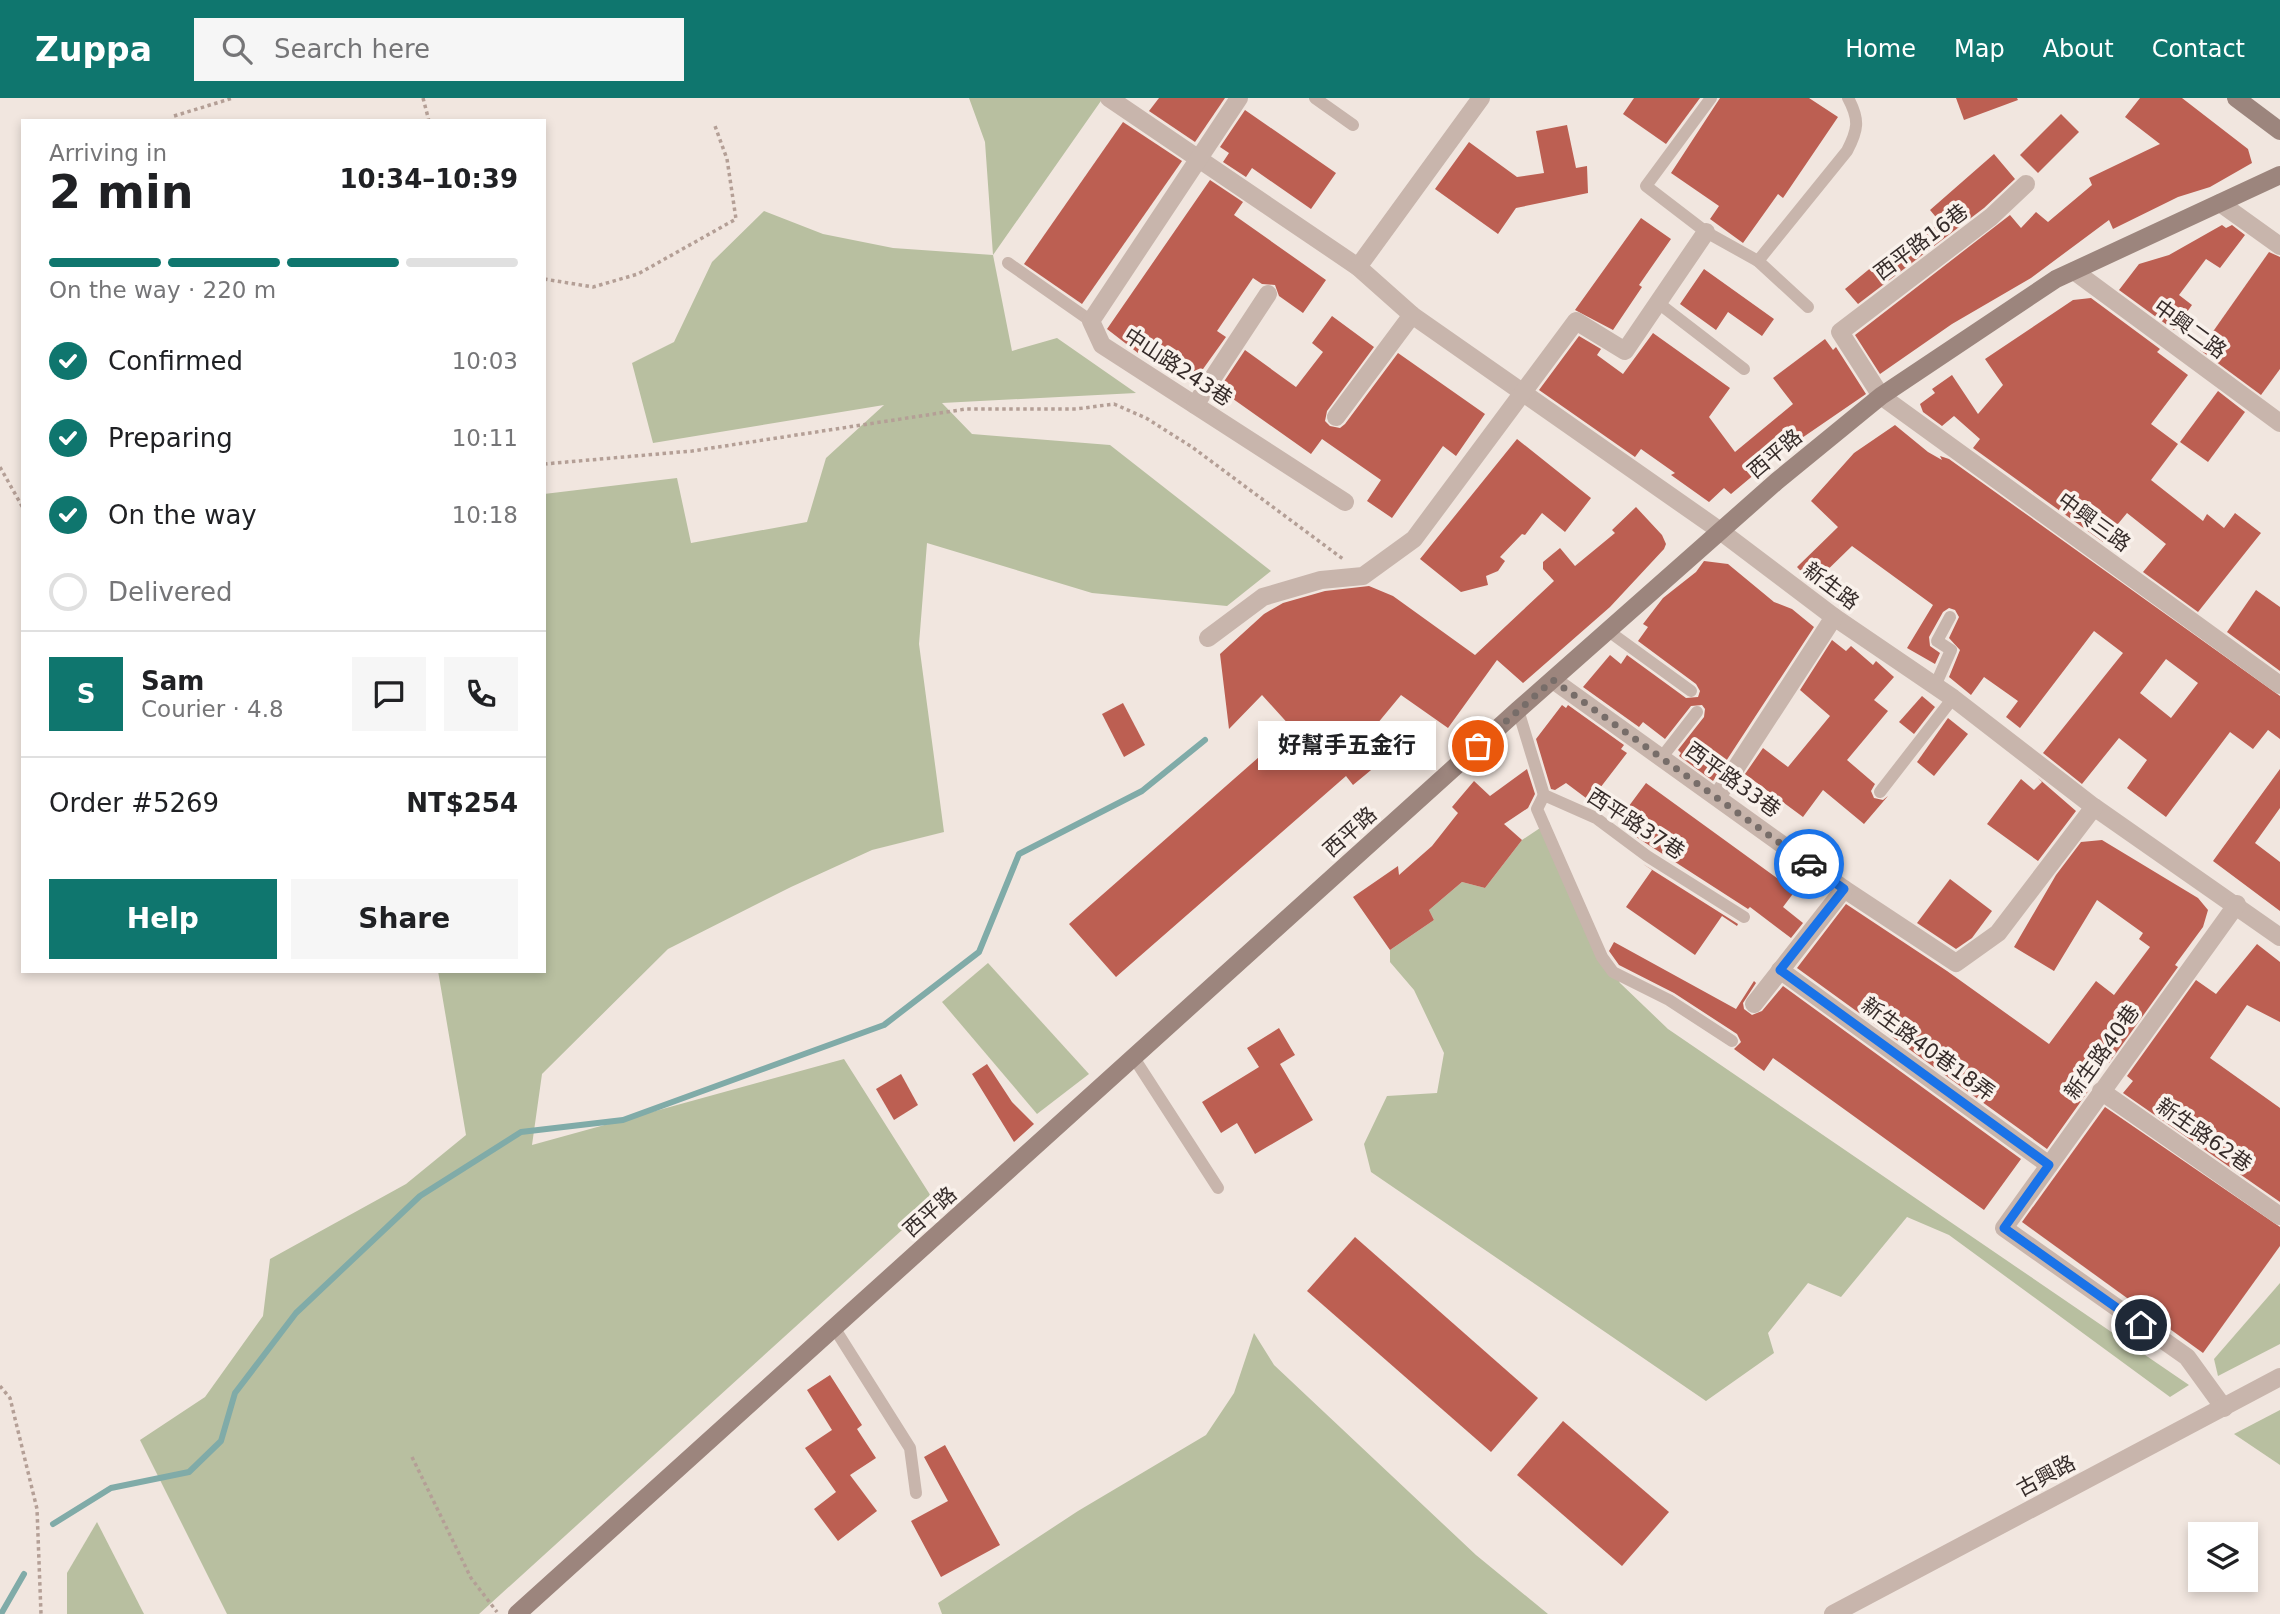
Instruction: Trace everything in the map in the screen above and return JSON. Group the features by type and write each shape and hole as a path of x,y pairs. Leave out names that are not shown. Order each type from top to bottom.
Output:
{"main road":[{"path":"2236,98 2280,131"},
{"name":"西平路","path":"517,1614 1607,630 1719,530 1881,396 2056,279 2280,175"}],"street":[{"path":"1109,98 1358,267 1481,98"},
{"path":"1091,321 1239,98"},
{"name":"西平路16巷","path":"1881,396 1840,332 1991,217 2026,184"},
{"path":"2220,203 2280,246"},
{"path":"1208,638 1263,597 1321,580 1363,576 1414,539 1576,321 1625,351 1706,232"},
{"name":"新生路","path":"1358,267 1412,315 1719,530 1833,617 1954,698 2094,807 2237,904 2280,937"},
{"name":"中興二路","path":"2074,271 2280,423"},
{"path":"1195,405 1268,294"},
{"path":"1336,417 1412,315"},
{"name":"中山路243巷","path":"1091,321 1102,345 1345,502"},
{"name":"中興三路","path":"1881,396 2280,685"},
{"path":"1717,797 1833,617"},
{"name":"西平路33巷","path":"1553,680 1844,889 1956,963 1998,933 2094,807"},
{"path":"1754,1004 1844,889"},
{"name":"新生路40巷","path":"2224,1408 2187,1357 2004,1228 2237,904"},
{"name":"新生路40巷18弄","path":"1780,970 2049,1165"},
{"name":"新生路62巷","path":"2101,1091 2280,1216"},
{"name":"古興路","path":"1833,1614 2280,1377"}],"lane":[{"path":"1315,98 1353,125"},
{"path":"1711,98 1646,186 1706,232 1758,261 1808,307"},
{"path":"1758,261 1847,151 1857,132 1858,117 1849,98"},
{"path":"1008,263 1091,321"},
{"path":"1657,302 1744,369"},
{"path":"1935,686 1951,650 1937,641 1951,617"},
{"path":"1607,630 1691,691"},
{"path":"1880,792 1954,698"},
{"path":"1518,710 1544,794 1537,809 1608,965 1613,972 1669,1000 1732,1041"},
{"path":"1662,757 1697,712"},
{"name":"西平路37巷","path":"1544,794 1596,818 1647,856 1744,917"},
{"path":"1134,1058 1218,1188"},
{"path":"835,1329 911,1448 916,1493"}],"path":[{"path":"174,116 233,98"},
{"path":"423,98 428,119"},
{"path":"546,279 593,287 638,274 736,219 727,159 715,126"},
{"path":"546,464 692,450 966,409 1076,409 1114,404 1146,418 1192,447 1363,576"},
{"path":"0,467 21,504"},
{"path":"0,1386 10,1398 37,1508 41,1614"},
{"path":"412,1457 471,1578 499,1614"}],"green space":[{"path":"969,98 1103,98 993,255 985,142"},
{"path":"764,211 823,234 893,248 993,255 1012,351 1057,338 1136,393 942,403 972,434 1110,445 1271,571 1227,606 1092,593 927,543 919,644 944,832 872,850 668,949 542,1074 532,1145 844,1059 934,1201 479,1614 227,1614 140,1440 205,1397 263,1316 270,1259 406,1184 466,1135 438,973 546,973 546,494 677,478 691,543 807,522 826,458 884,405 653,443 632,363 674,342 712,262"},
{"path":"1549,822 1587,930 1620,983 1668,1029 2189,1385 2170,1397 1949,1235 1907,1217 1841,1297 1808,1283 1768,1333 1774,1353 1706,1401 1371,1172 1364,1144 1387,1096 1437,1093 1444,1053 1414,990 1390,962 1390,950 1434,920 1429,910 1462,882 1485,888 1522,840"},
{"path":"988,963 1089,1074 1037,1114 942,1002"},
{"path":"2280,1283 2280,1344 2218,1376 2214,1359"},
{"path":"1254,1333 1274,1365 1476,1555 1548,1614 942,1614 938,1603 1078,1511 1206,1435 1234,1393"},
{"path":"2280,1410 2280,1465 2234,1434"},
{"path":"97,1522 144,1614 67,1614 67,1573"}],"building":[{"path":"1159,98 1225,98 1195,142 1149,111"},
{"path":"1634,98 1700,98 1666,144 1623,114"},
{"path":"1720,98 1809,98 1838,117 1783,198 1778,194 1743,243 1710,219 1719,206 1671,173"},
{"path":"1956,98 2017,98 2018,100 1964,120"},
{"path":"2140,98 2182,98 2248,149 2252,163 2210,187 2178,197 2113,229 2109,220 2031,278 1952,324 1880,374 1855,335 2010,215 2021,228 2036,212 2048,222 2092,185 2089,178 2160,144 2125,117"},
{"path":"1245,110 1336,173 1311,209 1252,168 1246,177 1223,162 1229,153 1220,147"},
{"path":"2061,114 2079,132 2038,173 2020,155"},
{"path":"1123,122 1182,161 1082,304 1024,264"},
{"path":"1567,125 1576,168 1587,166 1588,193 1516,208 1498,234 1435,189 1469,142 1517,177 1544,173 1536,131"},
{"path":"1994,154 2015,179 1984,208 1858,304 1845,289 1901,243 1906,251 1940,222 1930,210"},
{"path":"1210,180 1243,202 1234,215 1326,280 1303,313 1279,296 1275,285 1262,284 1253,278 1217,331 1226,337 1198,376 1146,342 1138,353 1107,329"},
{"path":"1641,218 1671,239 1639,285 1642,287 1613,330 1575,310"},
{"path":"2222,225 2226,228 2232,225 2245,235 2220,268 2206,259 2179,295 2192,305 2174,330 2119,290 2139,264 2169,255"},
{"path":"2269,252 2280,257 2280,369 2261,395 2200,350"},
{"path":"1704,269 1774,319 1762,336 1728,312 1716,330 1680,304"},
{"path":"2091,298 2160,349 2157,352 2188,375 2151,424 2178,444 2151,480 2203,521 2207,514 2224,528 2235,513 2261,533 2198,612 2143,572 2166,544 2127,513 2103,542 1973,448 1980,439 1954,416 1942,426 1923,412 1920,404 1935,393 1932,389 1952,375 1978,414 2003,385 1985,359 2073,300"},
{"path":"1332,316 1374,347 1327,411 1325,421 1330,426 1340,428 1345,424 1398,353 1485,414 1456,456 1443,446 1392,518 1367,501 1381,480 1322,439 1311,454 1219,389 1245,350 1296,387 1323,352 1312,343"},
{"path":"1653,333 1730,388 1709,417 1735,452 1793,404 1773,378 1825,339 1833,350 1836,347 1866,394 1780,453 1731,494 1724,488 1709,502 1641,449 1635,457 1539,390 1579,336 1601,349 1597,355 1623,374"},
{"path":"2218,391 2245,412 2208,462 2180,442"},
{"path":"1895,425 1928,452 1942,460 1940,456 1949,459 2280,696 2280,739 2268,730 2253,749 2230,732 2166,817 2127,788 2147,760 2119,738 2082,784 2043,753 2123,653 2094,631 2020,728 2006,717 2018,701 1984,677 1971,695 1949,677 1960,650 1949,638 1959,617 1955,610 1949,608 1943,612 1929,637 1930,646 1940,653 1935,664 1907,648 1933,605 1852,546 1813,584 1797,567 1838,527 1811,501 1854,453","holes":["2166,659 2198,683 2171,718 2140,693"]},
{"path":"1517,439 1591,498 1565,532 1542,513 1525,535 1522,534 1500,557 1505,561 1498,571 1486,576 1488,585 1461,592 1420,559"},
{"path":"1636,507 1662,535 1666,544 1664,549 1610,607 1523,683 1497,660 1448,728 1401,695 1377,724 1400,746 1353,785 1346,776 1116,977 1069,924 1292,728 1262,695 1229,729 1220,654 1264,614 1283,603 1325,591 1369,586 1393,596 1475,655 1554,581 1543,569 1543,562 1560,548 1575,566 1615,533 1612,530"},
{"path":"1704,561 1728,564 1774,602 1792,609 1814,627 1713,781 1679,756 1681,753 1678,750 1704,717 1705,709 1702,705 1691,706 1665,739 1643,722 1639,727 1583,687 1610,655 1621,664 1627,655 1686,698 1698,697 1700,691 1696,684 1638,641 1648,627 1643,624 1663,598 1696,572"},
{"path":"2256,590 2280,607 2280,671 2227,632"},
{"path":"1832,640 1846,651 1851,646 1873,665 1876,661 1894,677 1874,700 1888,711 1847,760 1875,784 1871,791 1874,798 1883,800 1888,796 1864,824 1823,790 1803,817 1745,774 1763,748 1788,767 1830,716 1800,690"},
{"path":"1922,696 1935,707 1914,734 1899,722"},
{"path":"1123,703 1145,745 1124,757 1102,714"},
{"path":"1562,705 1566,708 1568,705 1624,745 1621,749 1627,753 1590,801 1566,783 1555,790 1551,789 1536,739"},
{"path":"1948,718 1968,734 1934,776 1917,762"},
{"path":"1527,769 1535,794 1528,808 1504,824 1522,840 1485,888 1462,882 1429,910 1434,920 1390,950 1353,897 1398,866 1399,875 1432,846 1458,813 1452,807 1474,781 1490,796"},
{"path":"2280,769 2280,808 2255,843 2280,862 2280,911 2213,861"},
{"path":"2038,778 2076,811 2038,861 1987,824 2021,779 2034,790 2042,782"},
{"path":"1646,783 1795,891 1783,907 1803,923 1791,938 1750,907 1748,909 1627,831 1634,822 1623,814"},
{"path":"2102,840 2198,898 2208,910 2203,927 2175,965 2178,967 2109,1063 2105,1060 2086,1088 2089,1090 2047,1149 1797,968 1846,904 1947,971 2049,1044 2096,981 2114,995 2150,947 2139,939 2143,933 2097,900 2054,971 2014,947 2056,875 2081,842"},
{"path":"1643,864 1738,924 1737,926 1722,916 1695,955 1626,907 1652,870"},
{"path":"1950,879 1992,911 1972,938 1956,949 1917,923"},
{"path":"1614,942 1736,1009 1754,981 1756,983 1743,1003 1744,1009 1752,1015 1762,1011 1783,986 2021,1159 1984,1210 1773,1058 1764,1071 1734,1049 1741,1042 1737,1034 1674,993 1619,965 1609,951"},
{"path":"2257,944 2280,962 2280,1022 2247,1005 2210,1058 2280,1108 2280,1202 2123,1093 2133,1081 2127,1076 2196,980 2216,994"},
{"path":"1279,1028 1295,1055 1280,1064 1313,1120 1255,1154 1237,1123 1221,1133 1202,1102 1259,1067 1247,1048"},
{"path":"987,1064 1012,1102 1034,1124 1014,1142 972,1074"},
{"path":"901,1074 918,1105 894,1120 876,1089"},
{"path":"2105,1107 2280,1227 2280,1246 2203,1353 2022,1222"},
{"path":"1355,1237 1538,1398 1491,1452 1307,1291"},
{"path":"830,1375 862,1425 857,1429 876,1458 850,1475 877,1511 838,1541 814,1509 836,1492 805,1448 832,1430 807,1390"},
{"path":"1563,1421 1669,1512 1622,1566 1517,1475"},
{"path":"945,1445 1000,1545 941,1577 911,1521 948,1501 924,1457"}],"waterway":[{"path":"53,1524 111,1488 189,1472 221,1441 235,1393 296,1313 420,1196 521,1132 623,1120 884,1025 979,952 1019,854 1142,791 1205,740"},
{"path":"1,1614 24,1574"}],"way so far":[{"path":"1478,746 1553,680 1809,864"}],"place":[{"name":"好幫手五金行","path":"1478,746"}],"route":[{"path":"1809,864 1844,889 1780,970 2049,1165 2004,1228 2141,1325"}]}
